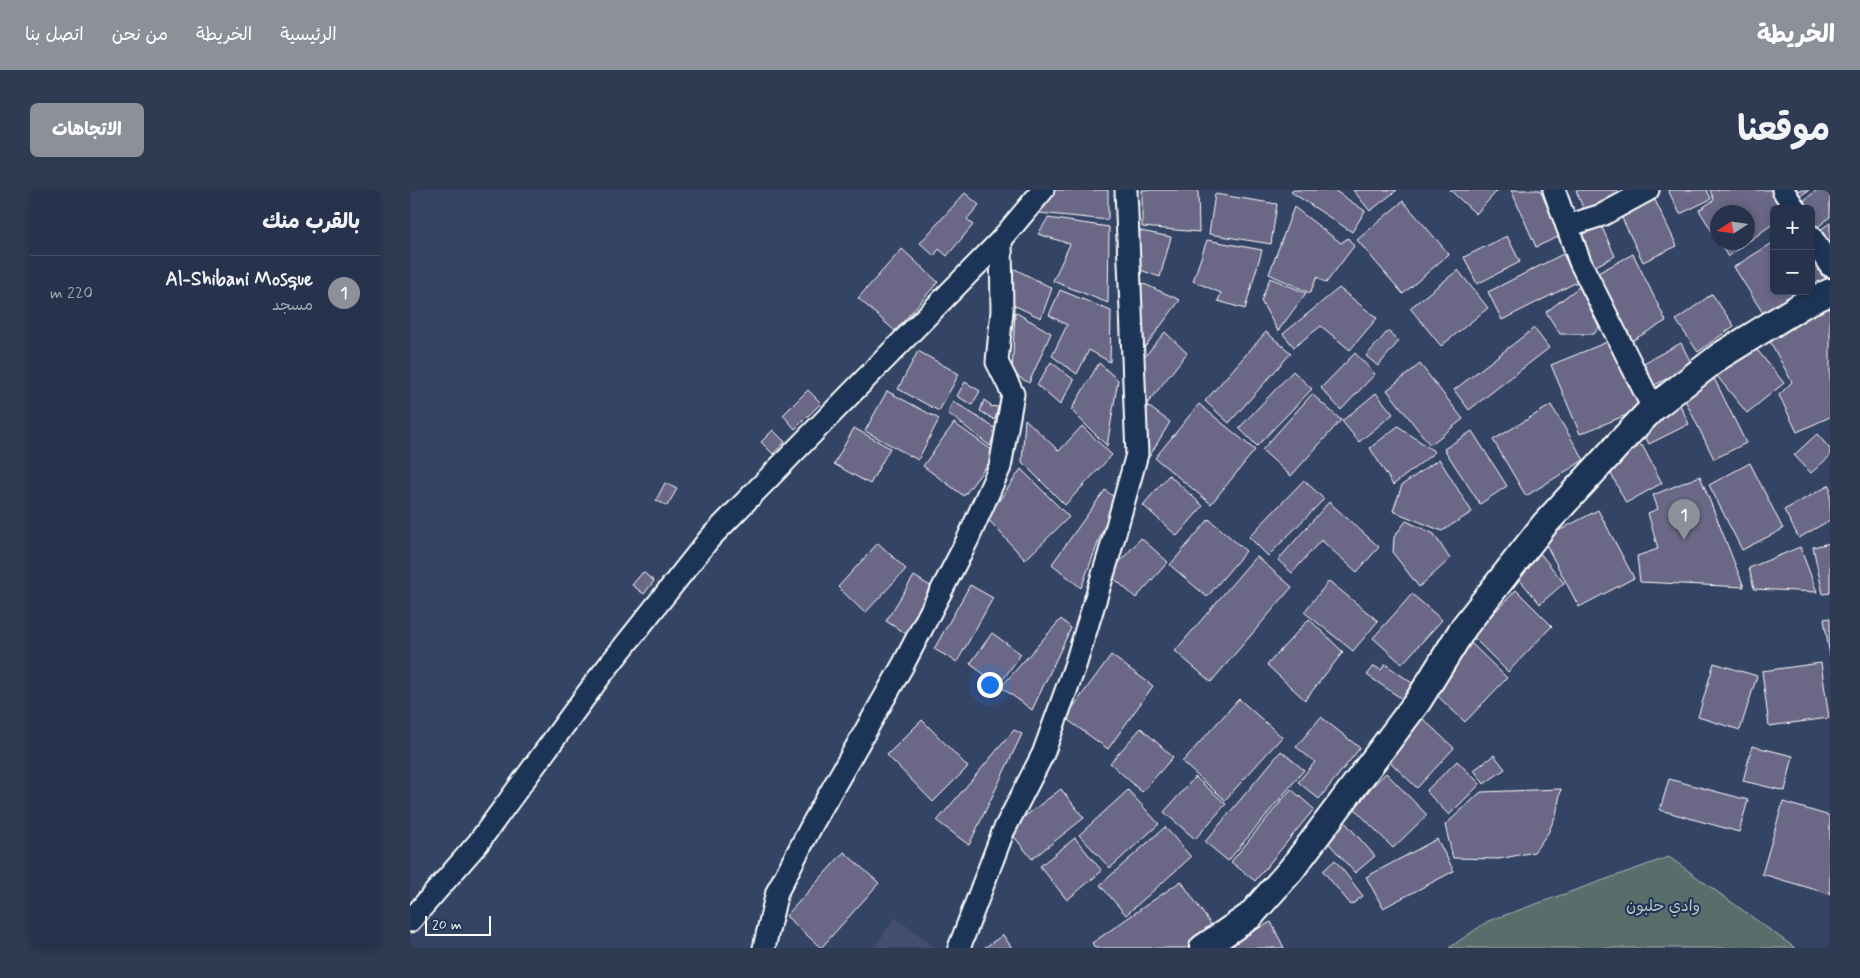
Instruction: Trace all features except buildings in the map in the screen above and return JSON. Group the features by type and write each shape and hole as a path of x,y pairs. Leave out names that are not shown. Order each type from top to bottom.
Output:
{"street":[{"path":"410,921 478,843 598,678 710,538 1001,240 1043,190"},
{"path":"960,948 1003,832 1043,754 1076,666 1109,555 1136,454 1126,190"},
{"path":"1554,190 1580,262 1653,408"},
{"path":"1567,226 1602,215 1648,190"},
{"path":"1783,190 1792,205"},
{"path":"764,948 777,892 813,823 903,665 967,541 1000,467 1013,394 997,362 1002,311 1001,240"},
{"path":"1815,242 1830,266"},
{"path":"1203,948 1250,916 1291,870 1418,701 1464,626 1544,525 1653,408 1720,356 1804,304 1830,292"}],"shaded area":[{"path":"895,917 936,948 874,948"}],"green space":[{"name":"وادي حلبون","path":"1669,857 1795,948 1449,948 1488,921"}],"place":[{"name":"Al-Shibani Mosque","path":"1684,540"}]}
